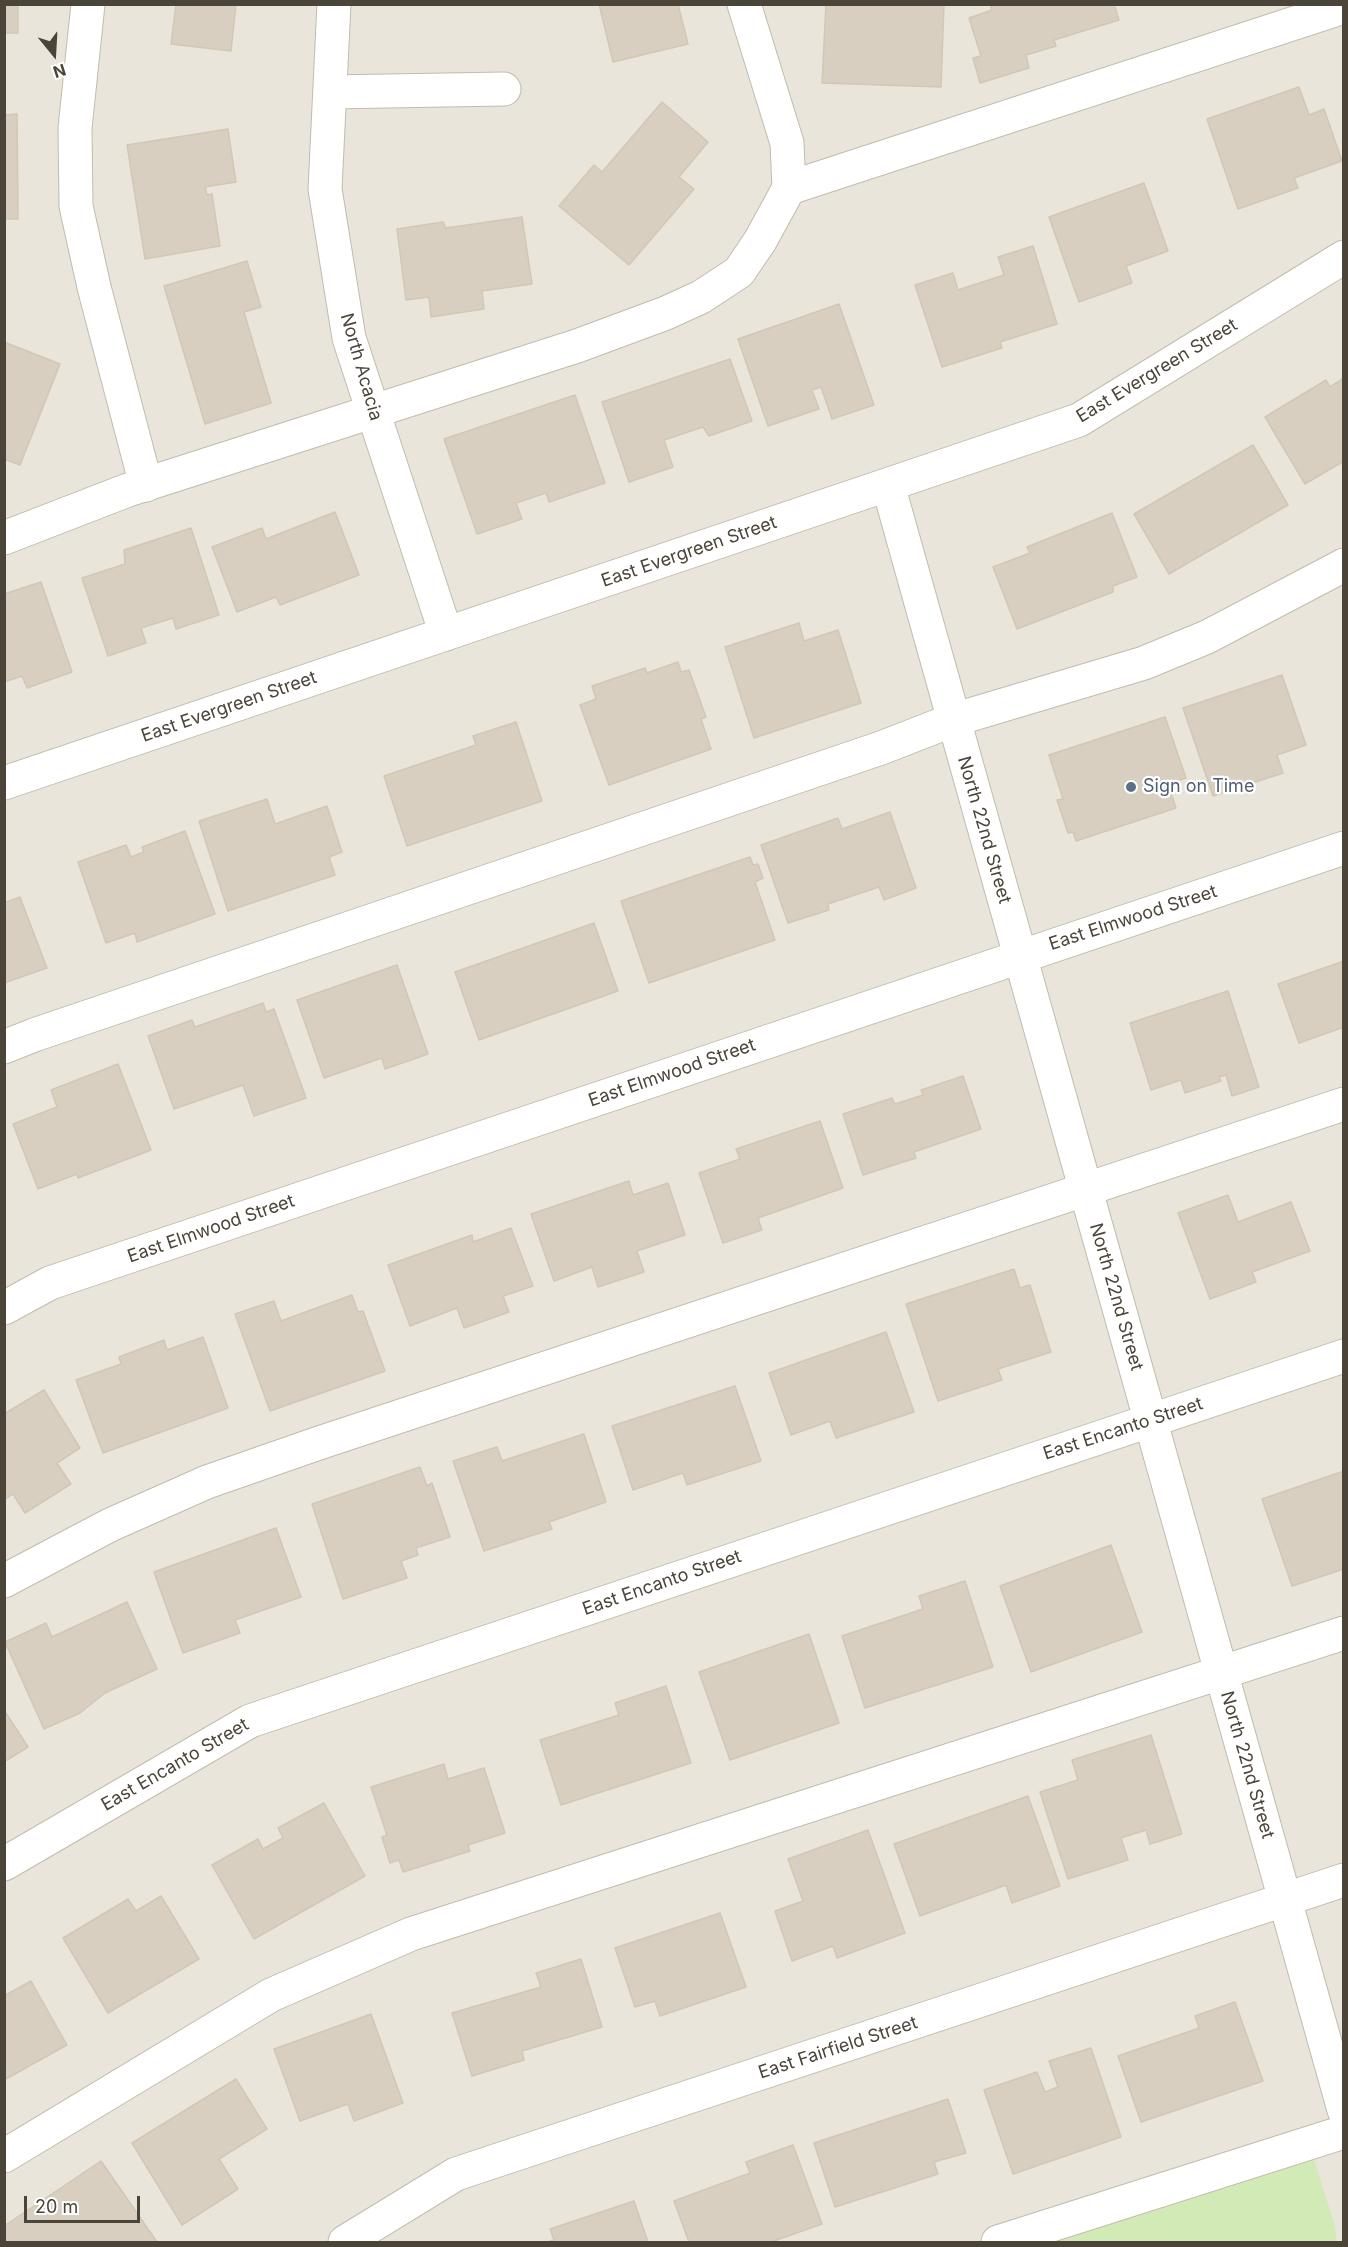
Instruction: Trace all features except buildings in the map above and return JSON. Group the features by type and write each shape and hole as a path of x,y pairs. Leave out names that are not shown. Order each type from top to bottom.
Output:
{"street":[{"path":"88,4 75,129 76,206 94,287 146,484"},
{"name":"North Acacia","path":"334,4 325,189 349,338 446,634"},
{"path":"4,538 146,484 374,413 416,397 577,346 666,313 700,297 739,272 760,241 789,188 787,143 744,4"},
{"path":"789,188 1344,7"},
{"path":"330,92 504,89"},
{"name":"East Evergreen Street","path":"4,783 1079,420 1344,257"},
{"name":"North 22nd Street","path":"888,485 1344,2110"},
{"path":"4,1047 881,748 953,720 1144,663 1207,637 1344,565"},
{"name":"East Elmwood Street","path":"4,1308 50,1283 1344,848"},
{"path":"4,1581 110,1525 207,1482 1085,1188 1344,1104"},
{"name":"East Encanto Street","path":"4,1864 249,1721 1344,1356"},
{"path":"4,2156 271,1995 411,1934 1344,1633"},
{"name":"East Fairfield Street","path":"345,2242 456,2174 1344,1880"},
{"path":"998,2242 1344,2132"}],"shaded area":[{"path":"5,5 1343,5 1343,2242 5,2242"}],"green space":[{"path":"1310,2147 1334,2223 1337,2242 1017,2242"}],"place":[{"name":"Sign on Time","path":"1131,787"}]}
